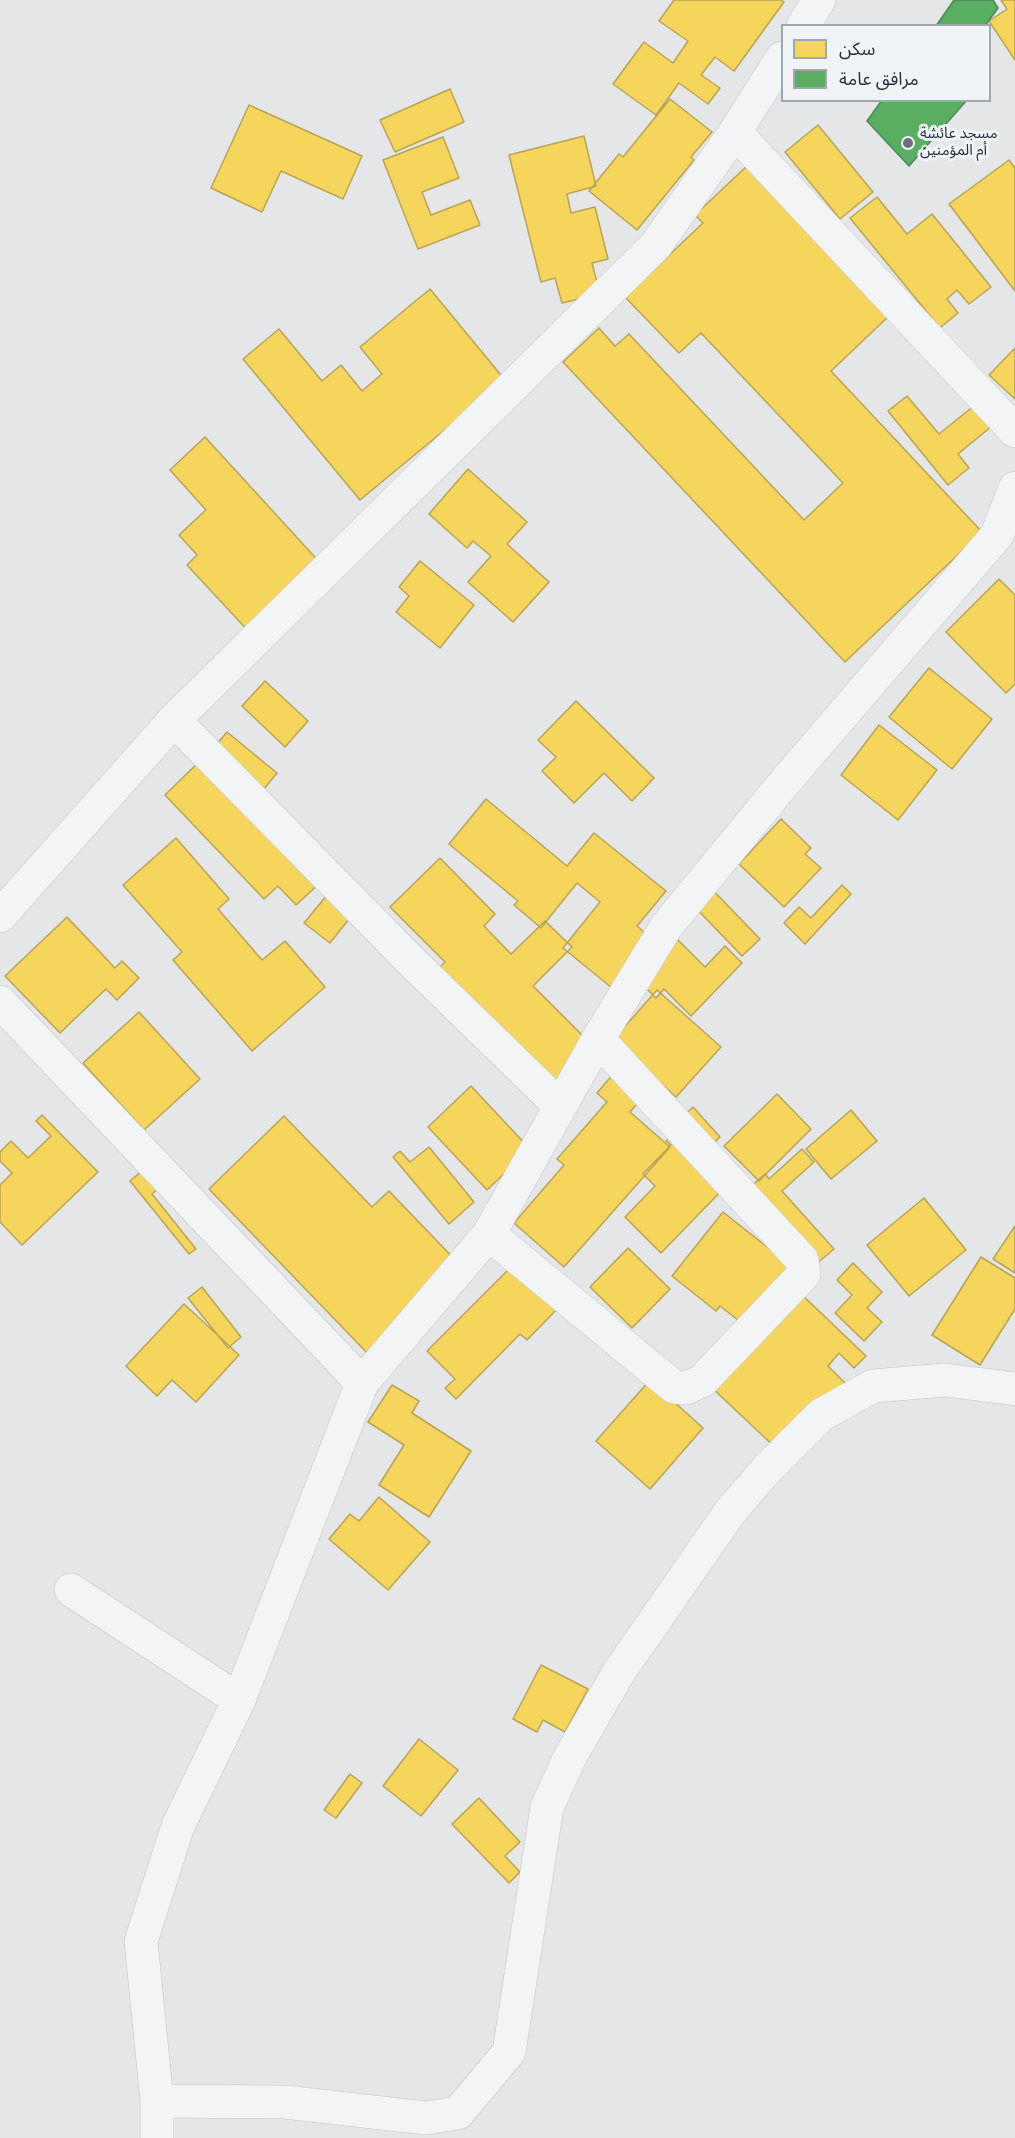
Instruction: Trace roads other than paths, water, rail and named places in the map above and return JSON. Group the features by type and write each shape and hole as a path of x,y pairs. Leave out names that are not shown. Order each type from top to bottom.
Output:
{"street":[{"path":"804,24 819,0"},
{"path":"0,916 174,720 656,245 735,132 781,61"},
{"path":"735,132 1015,431"},
{"path":"157,2138 157,2101 141,1941 178,1826 239,1700 362,1383 489,1234 598,1039 666,927 784,783 997,535 1015,488"},
{"path":"174,720 414,964 560,1106"},
{"path":"0,1002 362,1383"},
{"path":"489,1234 674,1387 686,1388 702,1381 804,1274 802,1260 598,1039"},
{"path":"157,2101 285,2102 426,2118 458,2113 509,2052 547,1807 570,1757 620,1672 730,1512 768,1467 820,1415 873,1386 945,1380 1015,1389"},
{"path":"71,1590 239,1700"}],"place":[{"name":"مسجد عائشة أم المؤمنين","path":"908,143"}]}
